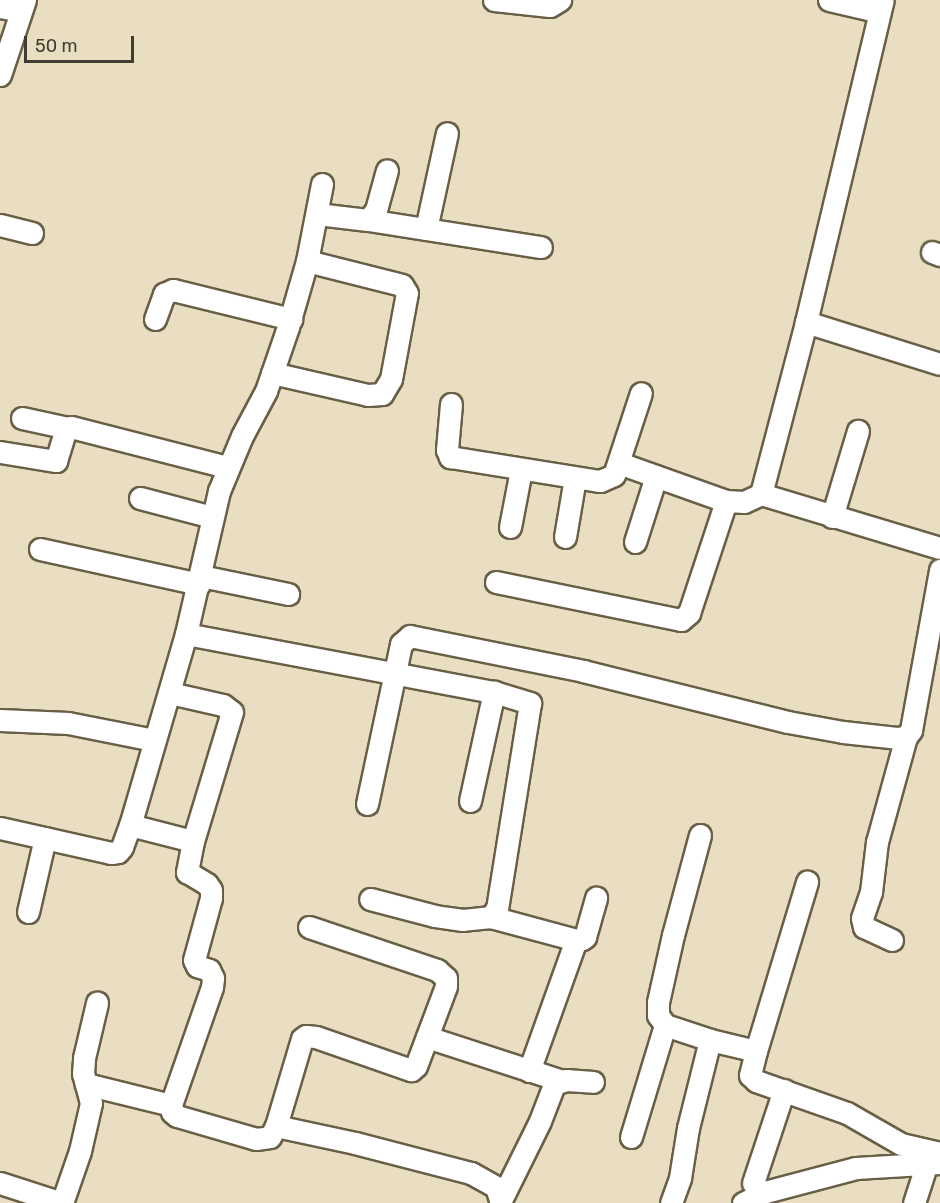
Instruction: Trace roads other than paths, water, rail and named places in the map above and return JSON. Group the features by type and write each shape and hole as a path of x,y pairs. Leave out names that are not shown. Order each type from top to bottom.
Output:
{"street":[{"path":"494,0 550,6 560,0"},
{"path":"761,494 806,322 882,6 829,0"},
{"path":"0,75 15,6"},
{"path":"426,229 447,133"},
{"path":"368,220 376,210 387,170"},
{"path":"0,828 111,853 122,847 170,693 200,580 212,517 227,467 266,391 291,319 307,261 322,184"},
{"path":"317,214 541,248"},
{"path":"0,225 32,233"},
{"path":"272,373 368,395 382,394 392,379 407,293 402,285 307,261"},
{"path":"155,319 164,294 173,290 291,319"},
{"path":"806,322 940,364"},
{"path":"451,404 448,455 521,470 575,478 608,479 614,475 619,463 641,393"},
{"path":"22,418 102,434 227,467"},
{"path":"0,452 56,460 68,428"},
{"path":"832,517 858,431"},
{"path":"619,463 726,501 744,502 761,494 940,548"},
{"path":"510,527 521,470"},
{"path":"635,542 656,476"},
{"path":"565,537 575,478"},
{"path":"140,498 212,517"},
{"path":"496,582 681,621 689,613 726,501"},
{"path":"40,549 200,580 288,594"},
{"path":"892,940 864,927 862,918 871,892 877,842 906,737 911,730 940,570"},
{"path":"186,634 494,692 525,699 530,703 531,709 497,908 491,917"},
{"path":"367,804 394,674 405,639 418,636 583,671 788,722 843,732 906,737"},
{"path":"470,801 494,692"},
{"path":"170,693 223,705 232,712 193,841 188,872 207,884 211,898 194,960 197,966 209,970 213,978 212,987 171,1105 172,1112 177,1116 256,1139 270,1137 276,1126 302,1039 306,1036 411,1070 416,1066 446,986 442,972 309,927"},
{"path":"0,720 68,723 154,740"},
{"path":"130,825 193,841"},
{"path":"700,835 658,1002 658,1015 665,1025 710,1040 756,1051"},
{"path":"28,912 45,838"},
{"path":"807,882 750,1068 752,1079 847,1113 901,1144 940,1153"},
{"path":"370,899 444,917 479,920 491,917 576,940 585,937 596,898"},
{"path":"529,1071 576,940"},
{"path":"0,1183 62,1203 80,1151 91,1103 86,1084 84,1058 97,1003"},
{"path":"631,1137 665,1025"},
{"path":"427,1037 559,1080 593,1082"},
{"path":"671,1203 680,1178 688,1128 710,1040"},
{"path":"501,1201 540,1121 554,1084 559,1080"},
{"path":"86,1084 171,1105"},
{"path":"753,1183 784,1090"},
{"path":"276,1126 355,1143 471,1173 496,1188 501,1201"},
{"path":"743,1203 765,1192 856,1168 932,1168 914,1203"}]}
